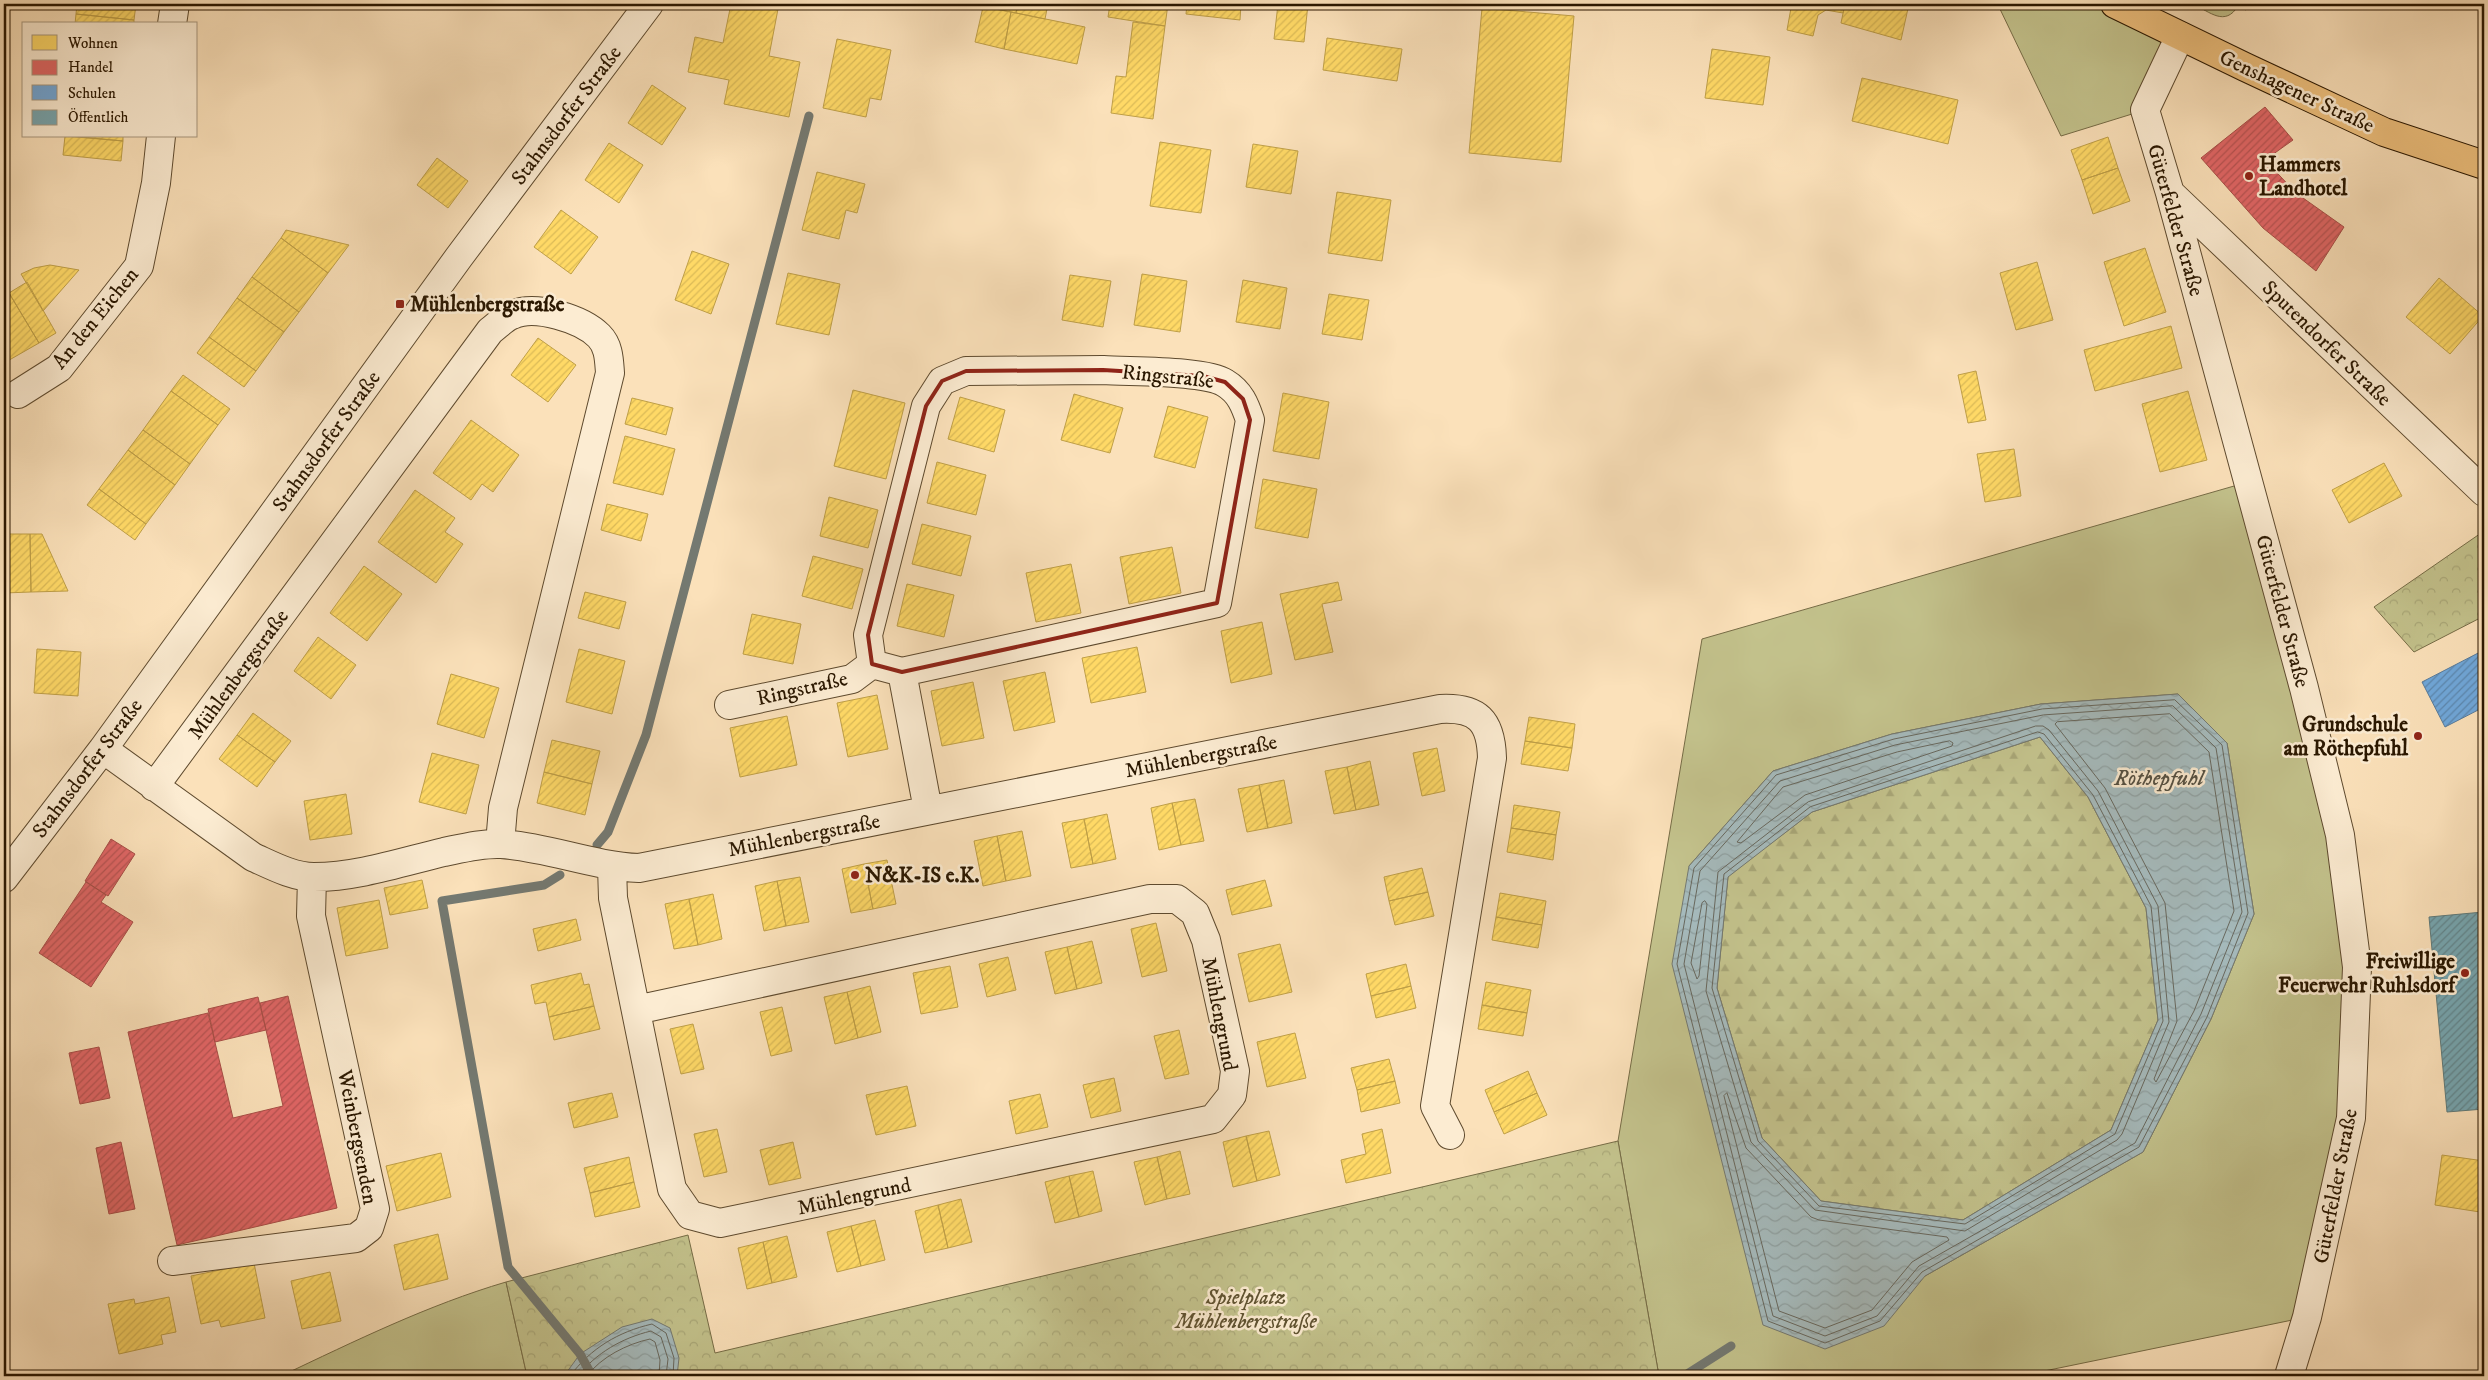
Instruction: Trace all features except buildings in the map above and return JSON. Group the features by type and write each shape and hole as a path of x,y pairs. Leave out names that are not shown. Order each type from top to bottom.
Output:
{"main road":[{"name":"Genshagener Straße","path":"2115,4 2384,132 2484,165"}],"street":[{"path":"172,22 174,4"},
{"name":"Stahnsdorfer Straße","path":"4,878 103,749 458,257 649,4"},
{"name":"Güterfelder Straße","path":"2180,36 2145,110 2170,193 2304,688 2340,835 2357,967 2351,1118 2307,1317 2292,1374"},
{"name":"An den Eichen","path":"18,394 59,368 139,266 156,183 161,138"},
{"name":"Sputendorfer Straße","path":"2170,193 2484,492"},
{"name":"Mühlenbergstraße","path":"154,787 490,331 512,315 542,311 586,326 600,337 609,354 610,373 503,808 500,844"},
{"name":"Ringstraße","path":"1103,370 1203,376 1225,382 1243,399 1250,420 1217,603 902,672 872,664 868,635 926,406 942,381 966,371 1103,370"},
{"name":"Ringstraße","path":"729,705 852,679 872,664"},
{"path":"902,672 928,810"},
{"name":"Mühlenbergstraße","path":"103,749 253,857 280,869 312,877 347,874 470,846 500,844 541,850 612,867 639,868 1440,709 1458,708 1479,717 1492,736 1492,758 1435,1106 1450,1135"},
{"name":"Mühlengrund","path":"612,867 613,898 672,1189 690,1215 720,1223 1213,1119 1232,1095 1235,1071 1206,940 1195,913 1177,898 1150,899 636,1010"},
{"name":"Weinbergsenden","path":"172,1261 356,1238 369,1228 375,1209 311,916 312,877"}],"highlighted area":[{"path":"1103,370 1203,376 1225,382 1243,399 1250,420 1217,603 902,672 872,664 868,635 926,406 942,381 966,371"}],"green space":[{"path":"2000,4 2115,4 2180,36 2145,110 2061,136 1999,7"},
{"path":"2193,4 2248,4 2246,10 2238,6 2228,16 2223,17 2211,14"},
{"path":"2248,482 2340,835 2351,1118 2307,1317 2020,1376 1659,1376 1618,1141 1702,639","holes":["2178,694 2227,743 2254,914 2211,1019 2143,1152 1925,1276 1689,866 1773,771 1892,734 2041,704"]},
{"path":"2484,531 2484,616 2414,652 2374,607"},
{"path":"2040,737 2088,797 2146,908 2158,1020 2111,1130 1963,1220 1821,1201 1762,1138 1717,988 1728,876 1812,812"},
{"name":"Spielplatz Mühlenbergstraße","path":"1618,1141 1659,1376 527,1376 506,1282 688,1235 715,1353"},
{"path":"506,1282 527,1376 281,1376 364,1337 448,1301"}],"water":[{"name":"Röthepfuhl","path":"2178,694 2227,743 2254,914 2211,1019 2143,1152 1925,1276 1884,1326 1825,1349 1763,1325 1672,964 1689,866 1773,771 1892,734 2041,704","holes":["2040,737 2088,797 2146,908 2158,1020 2111,1130 1963,1220 1821,1201 1762,1138 1717,988 1728,877 1812,812"]},
{"path":"652,1319 670,1328 679,1358 677,1376 564,1376 580,1354 622,1327"}],"waterway":[{"path":"597,845 608,832 646,735 809,116"},
{"path":"560,875 544,885 442,901 508,1267 580,1354 592,1376"},
{"path":"1684,1376 1731,1346"}],"place":[{"name":"Hammers Landhotel","path":"2249,176"},
{"name":"Mühlenbergstraße","path":"400,304"},
{"name":"Grundschule am Röthepfuhl","path":"2418,736"},
{"name":"N&K-IS e.K.","path":"855,875"},
{"name":"Freiwillige Feuerwehr Ruhlsdorf","path":"2465,973"}]}
